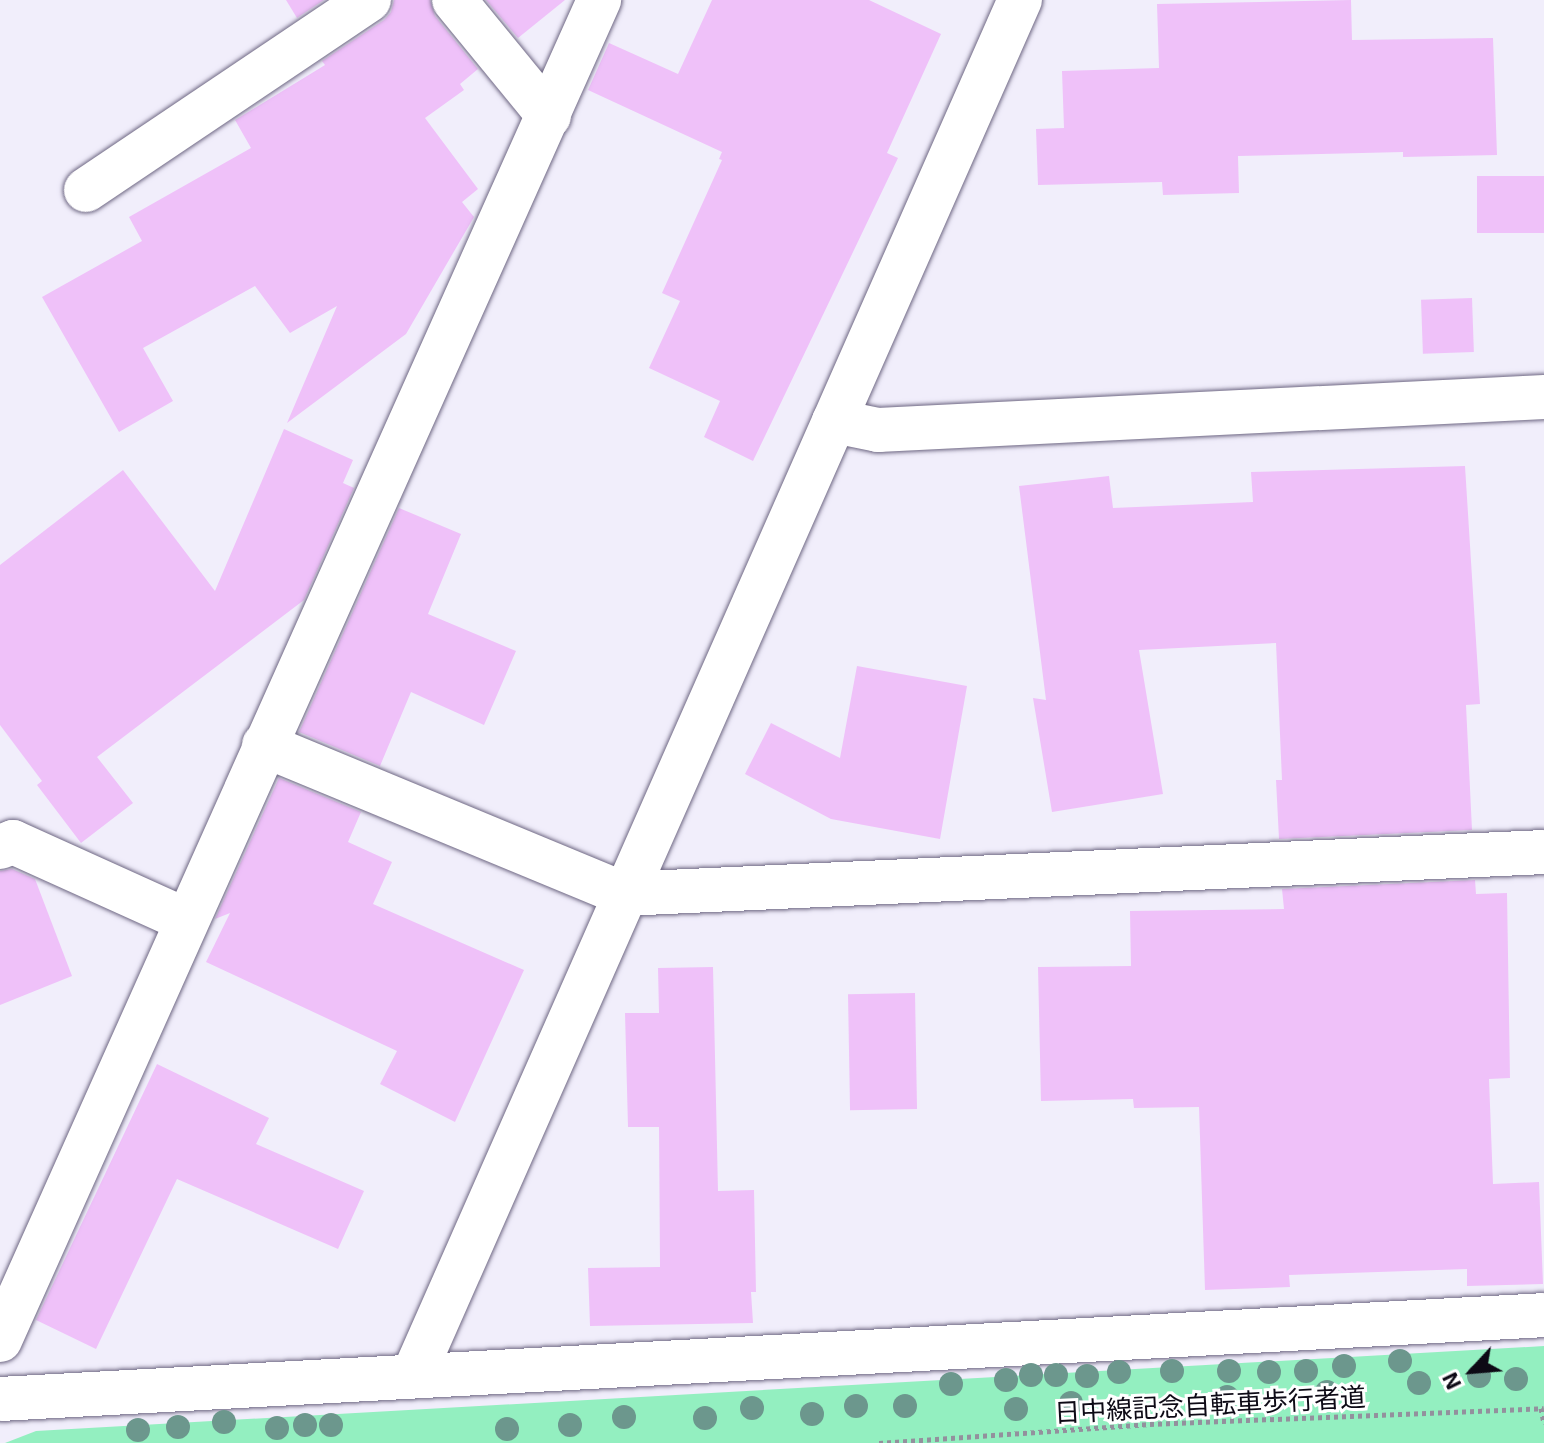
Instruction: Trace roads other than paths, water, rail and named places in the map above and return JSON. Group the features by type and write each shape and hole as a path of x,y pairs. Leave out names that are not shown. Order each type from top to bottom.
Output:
{"street":[{"path":"86,190 369,0"},
{"path":"454,0 549,116"},
{"path":"0,1340 599,0"},
{"path":"413,1376 623,894 1020,0"},
{"path":"834,421 878,430 1544,397"},
{"path":"264,745 623,894 1544,852"},
{"path":"0,847 13,842 186,920"},
{"path":"0,1399 1544,1315"}]}
